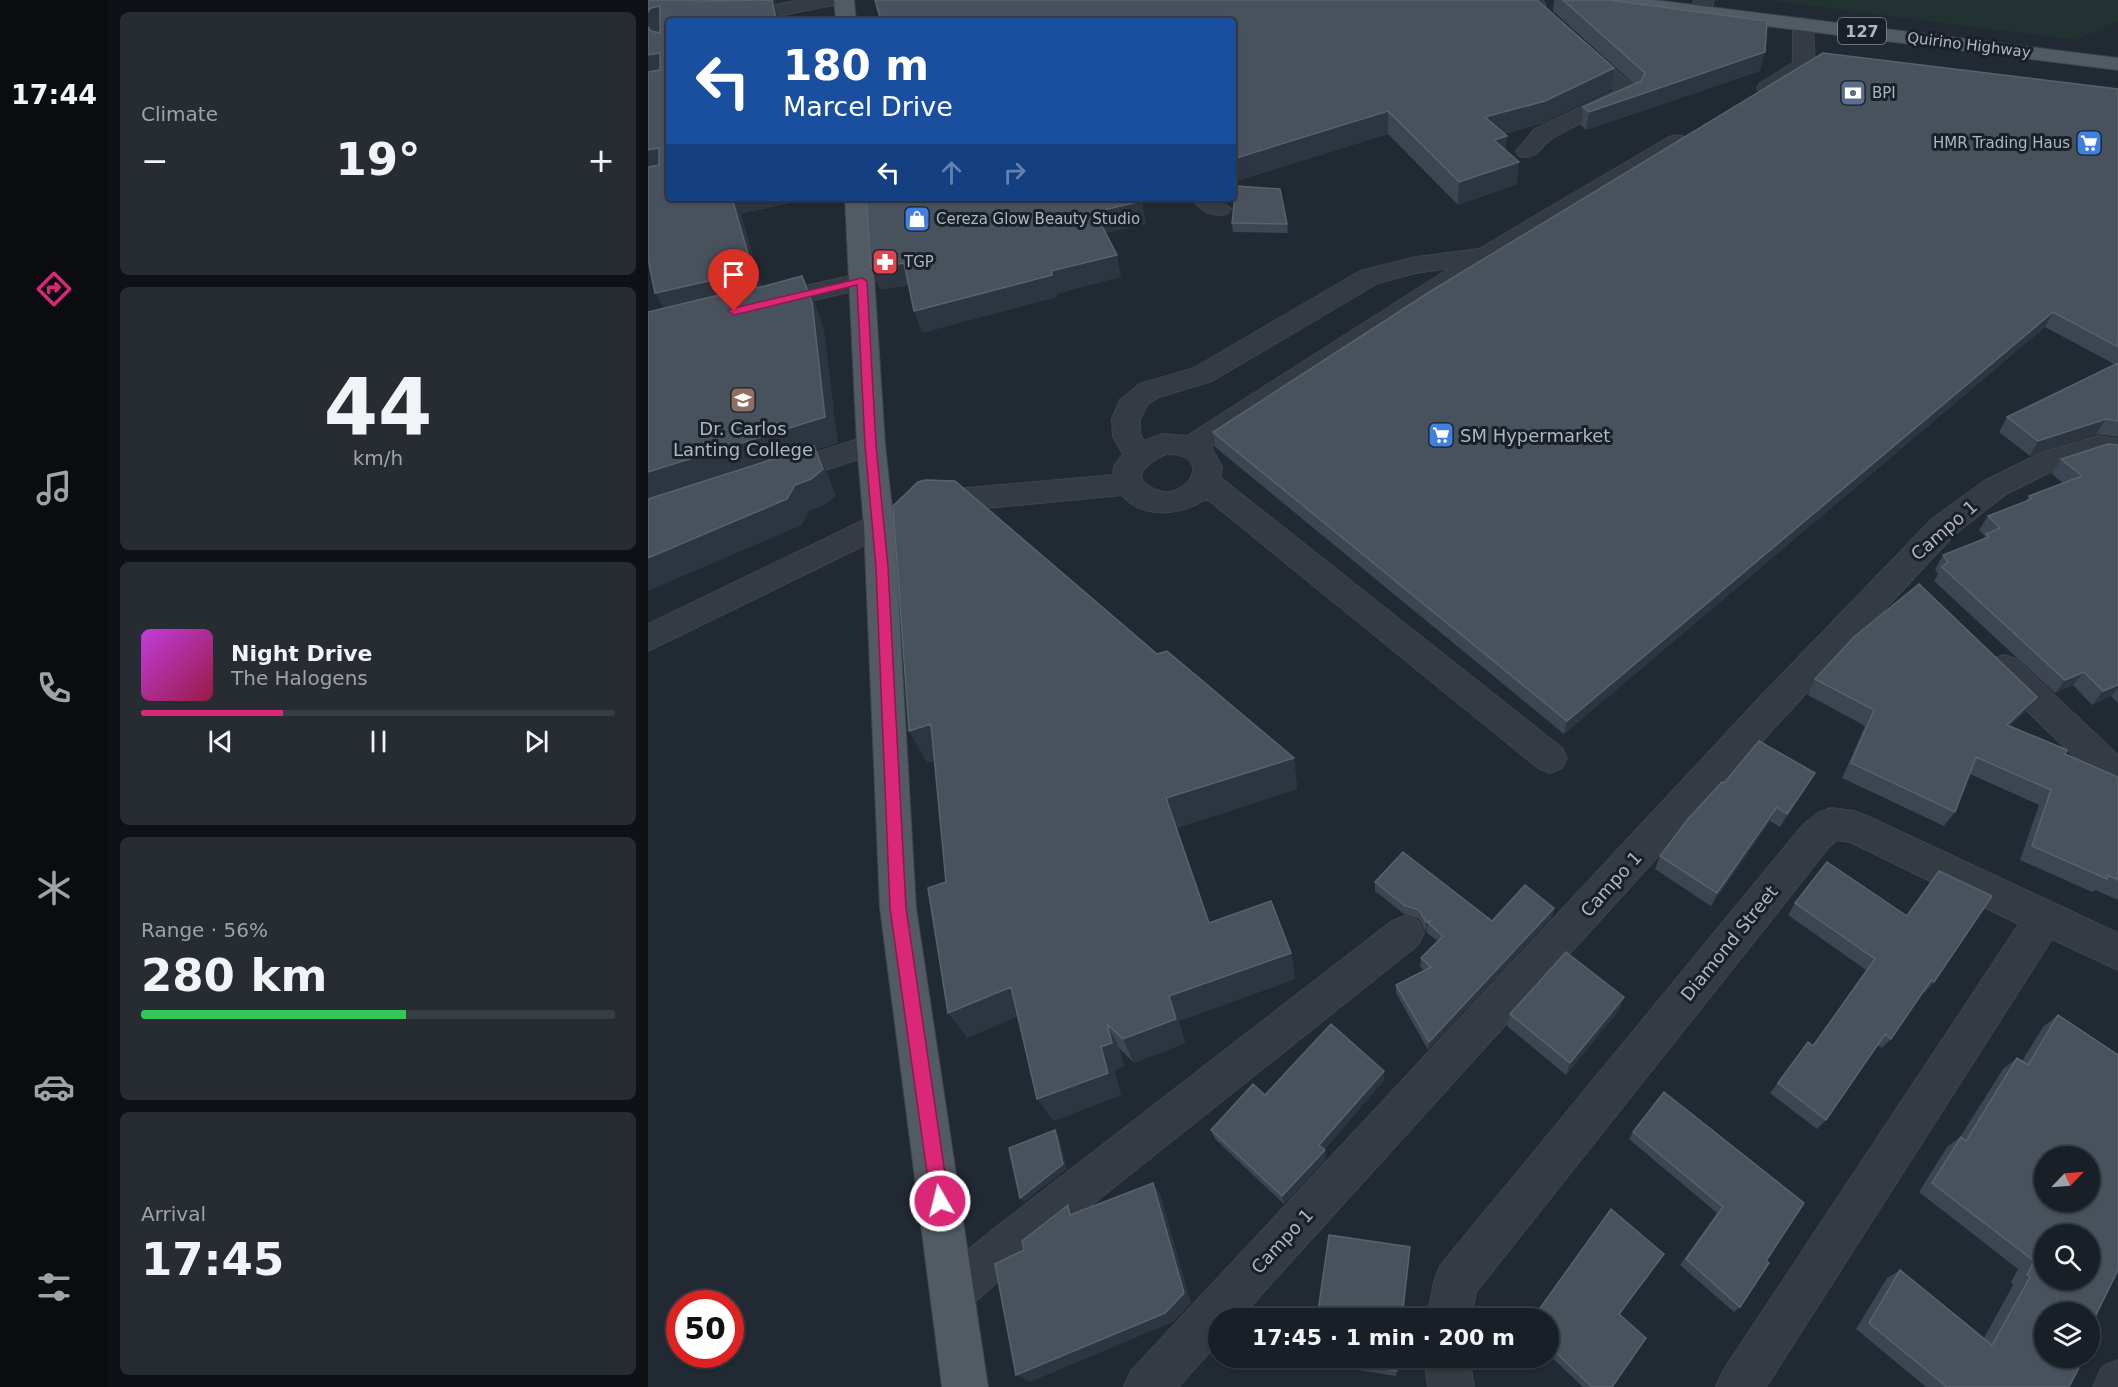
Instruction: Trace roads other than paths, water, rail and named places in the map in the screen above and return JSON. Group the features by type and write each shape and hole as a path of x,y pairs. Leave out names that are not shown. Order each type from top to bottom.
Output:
{"main road":[{"path":"844,0 846,18"},
{"name":"Quirino Highway","path":"1605,0 1703,6 1803,24 2118,64"},
{"path":"857,201 871,445 879,526 898,908 965,1387"}],"street":[{"path":"778,10 831,0"},
{"path":"1527,151 1543,134 1629,92 1539,12 1533,0"},
{"path":"1752,97 1804,66 1803,24"},
{"path":"1190,447 1487,255 1701,127"},
{"path":"1138,454 1126,435 1128,413 1141,393 1171,382 1202,375 1369,277 1416,265 1487,255"},
{"path":"738,310 862,281"},
{"path":"1163,444 1190,447 1201,453 1208,462 1209,471 1206,482 1198,491 1173,502 1145,499 1134,493 1128,484 1127,473 1130,463 1138,454 1163,444"},
{"path":"754,482 871,445"},
{"name":"Campo 1","path":"1147,1387 1944,525 1996,487 2049,461 2097,446 2118,449"},
{"path":"1206,482 1550,758"},
{"path":"648,638 911,510 956,500 1128,484"},
{"path":"1900,570 1926,594"},
{"path":"1985,651 2118,777"},
{"name":"Diamond Street","path":"1451,1308 1456,1282 1815,836 1831,824 1854,828 2118,952"},
{"path":"1739,1387 2045,917"},
{"path":"953,1291 1010,1243 1405,933"},
{"path":"1448,1368 1451,1387"},
{"path":"2116,1387 2118,1383"}],"place":[{"name":"BPI","path":"1853,93"},
{"name":"HMR Trading Haus","path":"2089,143"},
{"name":"Cereza Glow Beauty Studio","path":"917,219"},
{"name":"TGP","path":"885,262"},
{"name":"Dr. Carlos Lanting College","path":"743,400"},
{"name":"SM Hypermarket","path":"1441,435"}]}
